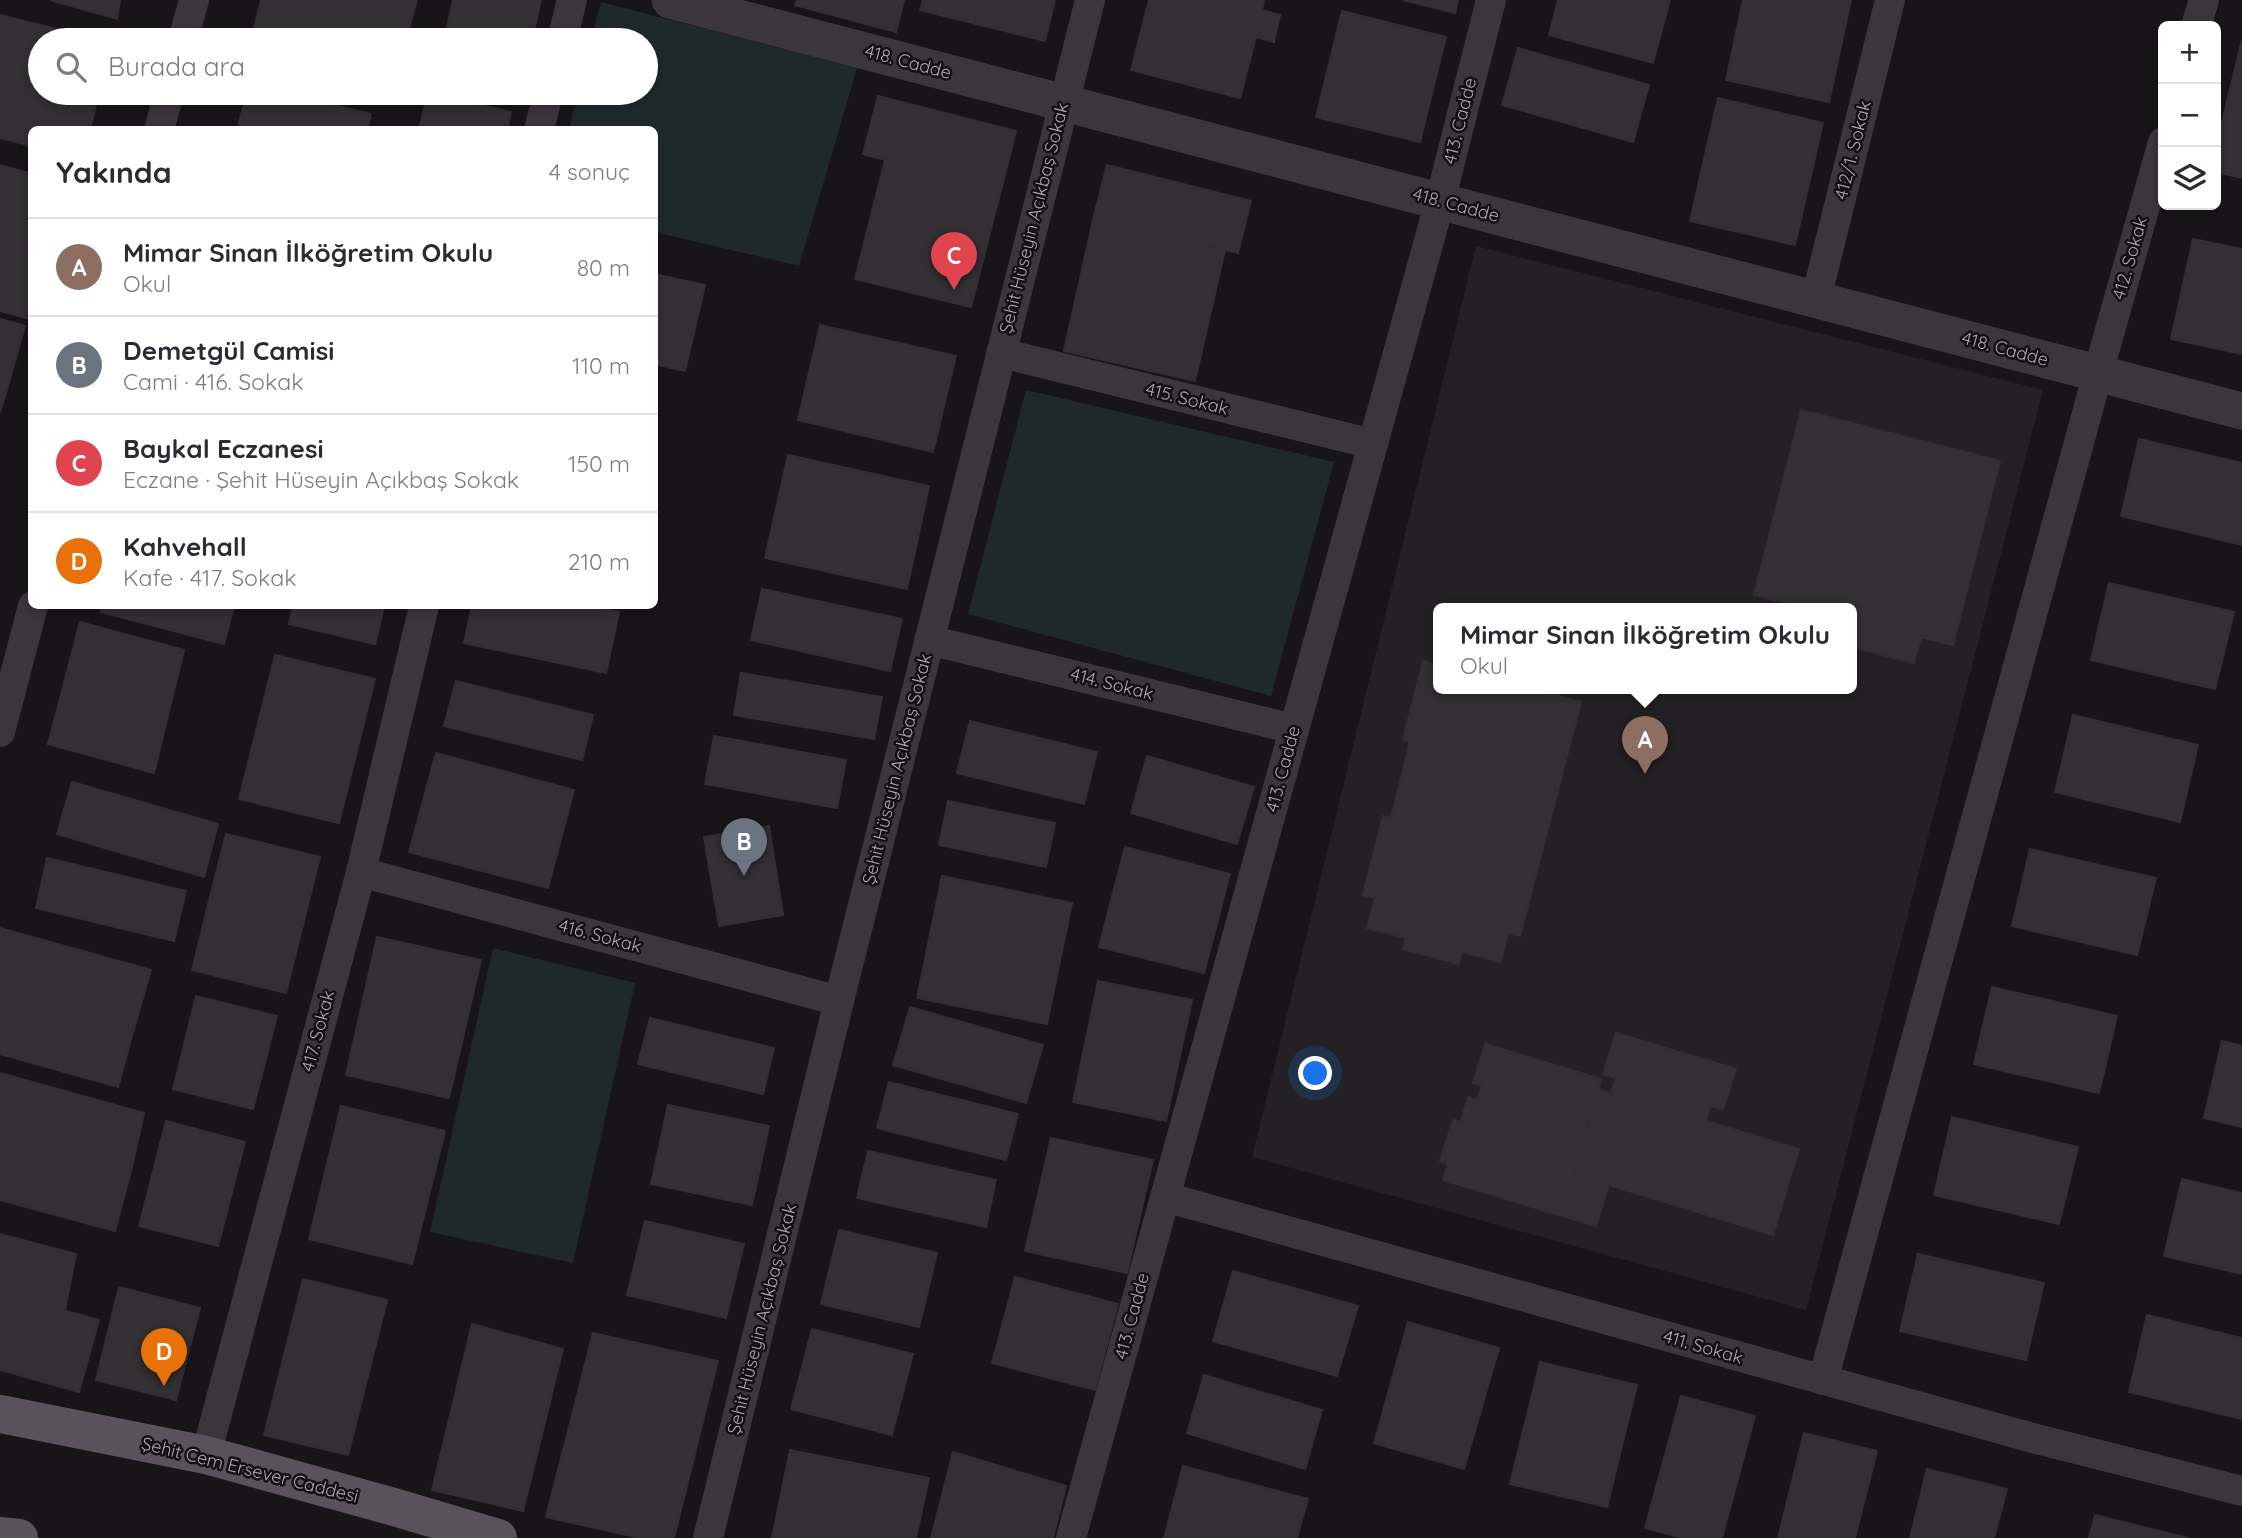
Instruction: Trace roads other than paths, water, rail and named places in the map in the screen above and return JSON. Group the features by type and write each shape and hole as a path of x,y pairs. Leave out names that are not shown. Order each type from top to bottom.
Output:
{"main road":[{"name":"Şehit Cem Ersever Caddesi","path":"0,1414 206,1455 498,1538"},
{"path":"0,1536 19,1538"}],"street":[{"path":"186,28 194,0"},
{"path":"565,28 572,0"},
{"name":"418. Cadde","path":"670,0 750,10 1063,103 2242,411"},
{"name":"Şehit Hüseyin Açıkbaş Sokak","path":"708,1538 839,1001 1090,0"},
{"name":"413. Cadde","path":"1071,1538 1440,201 1492,0"},
{"name":"412/1. Sokak","path":"1816,299 1890,0"},
{"path":"160,126 166,105"},
{"path":"540,126 545,105"},
{"name":"412. Sokak","path":"1823,1380 2162,147"},
{"name":"415. Sokak","path":"1000,353 1373,444"},
{"path":"0,732 32,609"},
{"name":"417. Sokak","path":"206,1455 360,872 423,609"},
{"name":"414. Sokak","path":"929,640 1294,729"},
{"name":"416. Sokak","path":"360,872 839,1001"},
{"name":"411. Sokak","path":"1165,1197 2033,1438 2242,1491"}],"place":[{"name":"Baykal Eczanesi","path":"954,290"},
{"name":"Mimar Sinan İlköğretim Okulu","path":"1645,774"},
{"name":"Demetgül Camisi","path":"744,876"},
{"name":"Kahvehall","path":"164,1386"}]}
